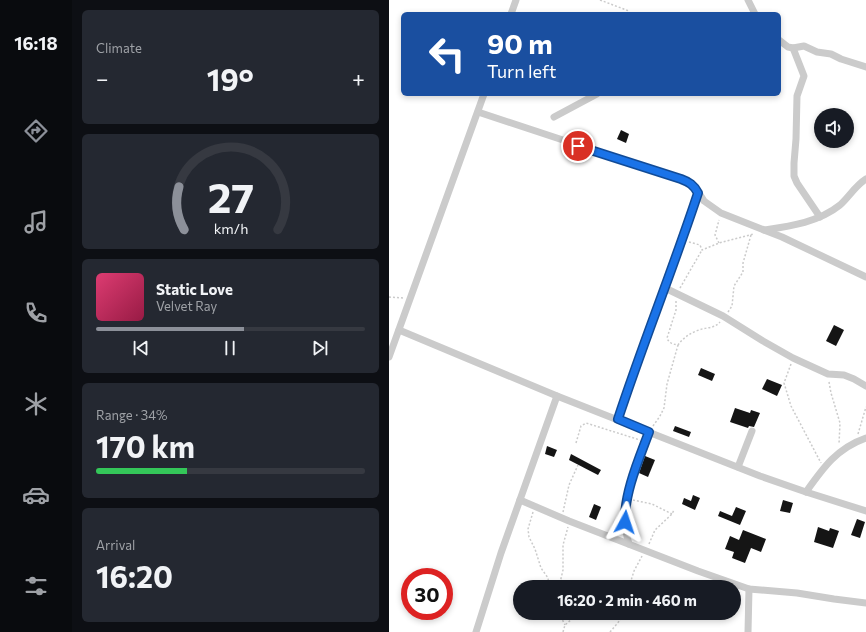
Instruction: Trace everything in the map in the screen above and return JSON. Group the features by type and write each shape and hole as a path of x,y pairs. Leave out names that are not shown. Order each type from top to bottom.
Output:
{"street":[{"path":"512,12 516,0"},
{"path":"748,0 754,12"},
{"path":"781,42 788,47 793,48 804,46 817,52 831,54 866,68"},
{"path":"793,48 804,76 797,96 796,139 793,163 794,176 797,183 820,217"},
{"path":"389,357 483,96"},
{"path":"554,117 593,96"},
{"path":"478,112 689,182 695,187 704,201 721,213 782,237 866,277"},
{"path":"764,230 791,226 826,214 841,204 859,184 866,179"},
{"path":"618,419 698,193"},
{"path":"665,288 723,316 793,358 828,374 845,376 866,386"},
{"path":"399,330 557,396 738,467 806,492 866,511"},
{"path":"476,632 501,554 557,396"},
{"path":"738,467 751,431"},
{"path":"629,544 625,530 627,499 649,432"},
{"path":"806,492 823,468 846,446 866,438"},
{"path":"520,500 561,518 697,571 749,589 797,593 866,603"},
{"path":"748,632 749,589"}],"path":[{"path":"600,0 629,11"},
{"path":"719,243 715,235 721,213"},
{"path":"681,240 698,244 701,246 702,250 719,243 764,230"},
{"path":"649,432 664,408 667,384 678,345 682,339 698,330 712,328 717,325 732,306 734,286 743,272 743,263 751,235"},
{"path":"389,297 411,298"},
{"path":"669,342 678,345"},
{"path":"793,358 784,383 791,406 823,468"},
{"path":"828,374 831,393 840,423 838,454"},
{"path":"856,441 866,408"},
{"path":"576,444 581,426 586,423 645,442"},
{"path":"561,518 569,485 578,465"},
{"path":"627,499 652,504 672,514"},
{"path":"535,506 529,522 529,537 535,549 541,568 548,580"},
{"path":"561,580 563,570 563,545 569,521"},
{"path":"562,620 565,626"},
{"path":"563,632 565,626 571,620"},
{"path":"610,632 620,620"}],"building":[{"path":"621,130 629,134 626,143 617,139"},
{"path":"834,325 844,330 836,346 826,341"},
{"path":"701,368 715,374 712,381 698,375"},
{"path":"767,379 782,385 777,396 762,389"},
{"path":"735,408 750,413 751,410 760,413 754,427 749,426 748,428 730,422"},
{"path":"675,426 691,432 689,437 673,431"},
{"path":"547,446 557,450 554,457 545,454"},
{"path":"571,454 601,470 598,475 569,460"},
{"path":"645,456 655,460 648,477 639,473"},
{"path":"693,495 700,498 695,510 682,504 684,498 691,501"},
{"path":"783,500 793,503 790,513 780,511"},
{"path":"594,504 601,507 596,520 589,517"},
{"path":"736,507 746,511 740,525 718,516 720,511 732,516"},
{"path":"857,519 865,522 860,538 851,535"},
{"path":"818,527 829,531 830,528 839,531 833,548 814,542"},
{"path":"743,530 766,539 761,552 751,548 745,563 732,558 734,552 725,549 730,536 739,540"}],"route":[{"path":"578,146 689,182 695,187 698,193 618,419 649,432 627,499 625,522"}]}
